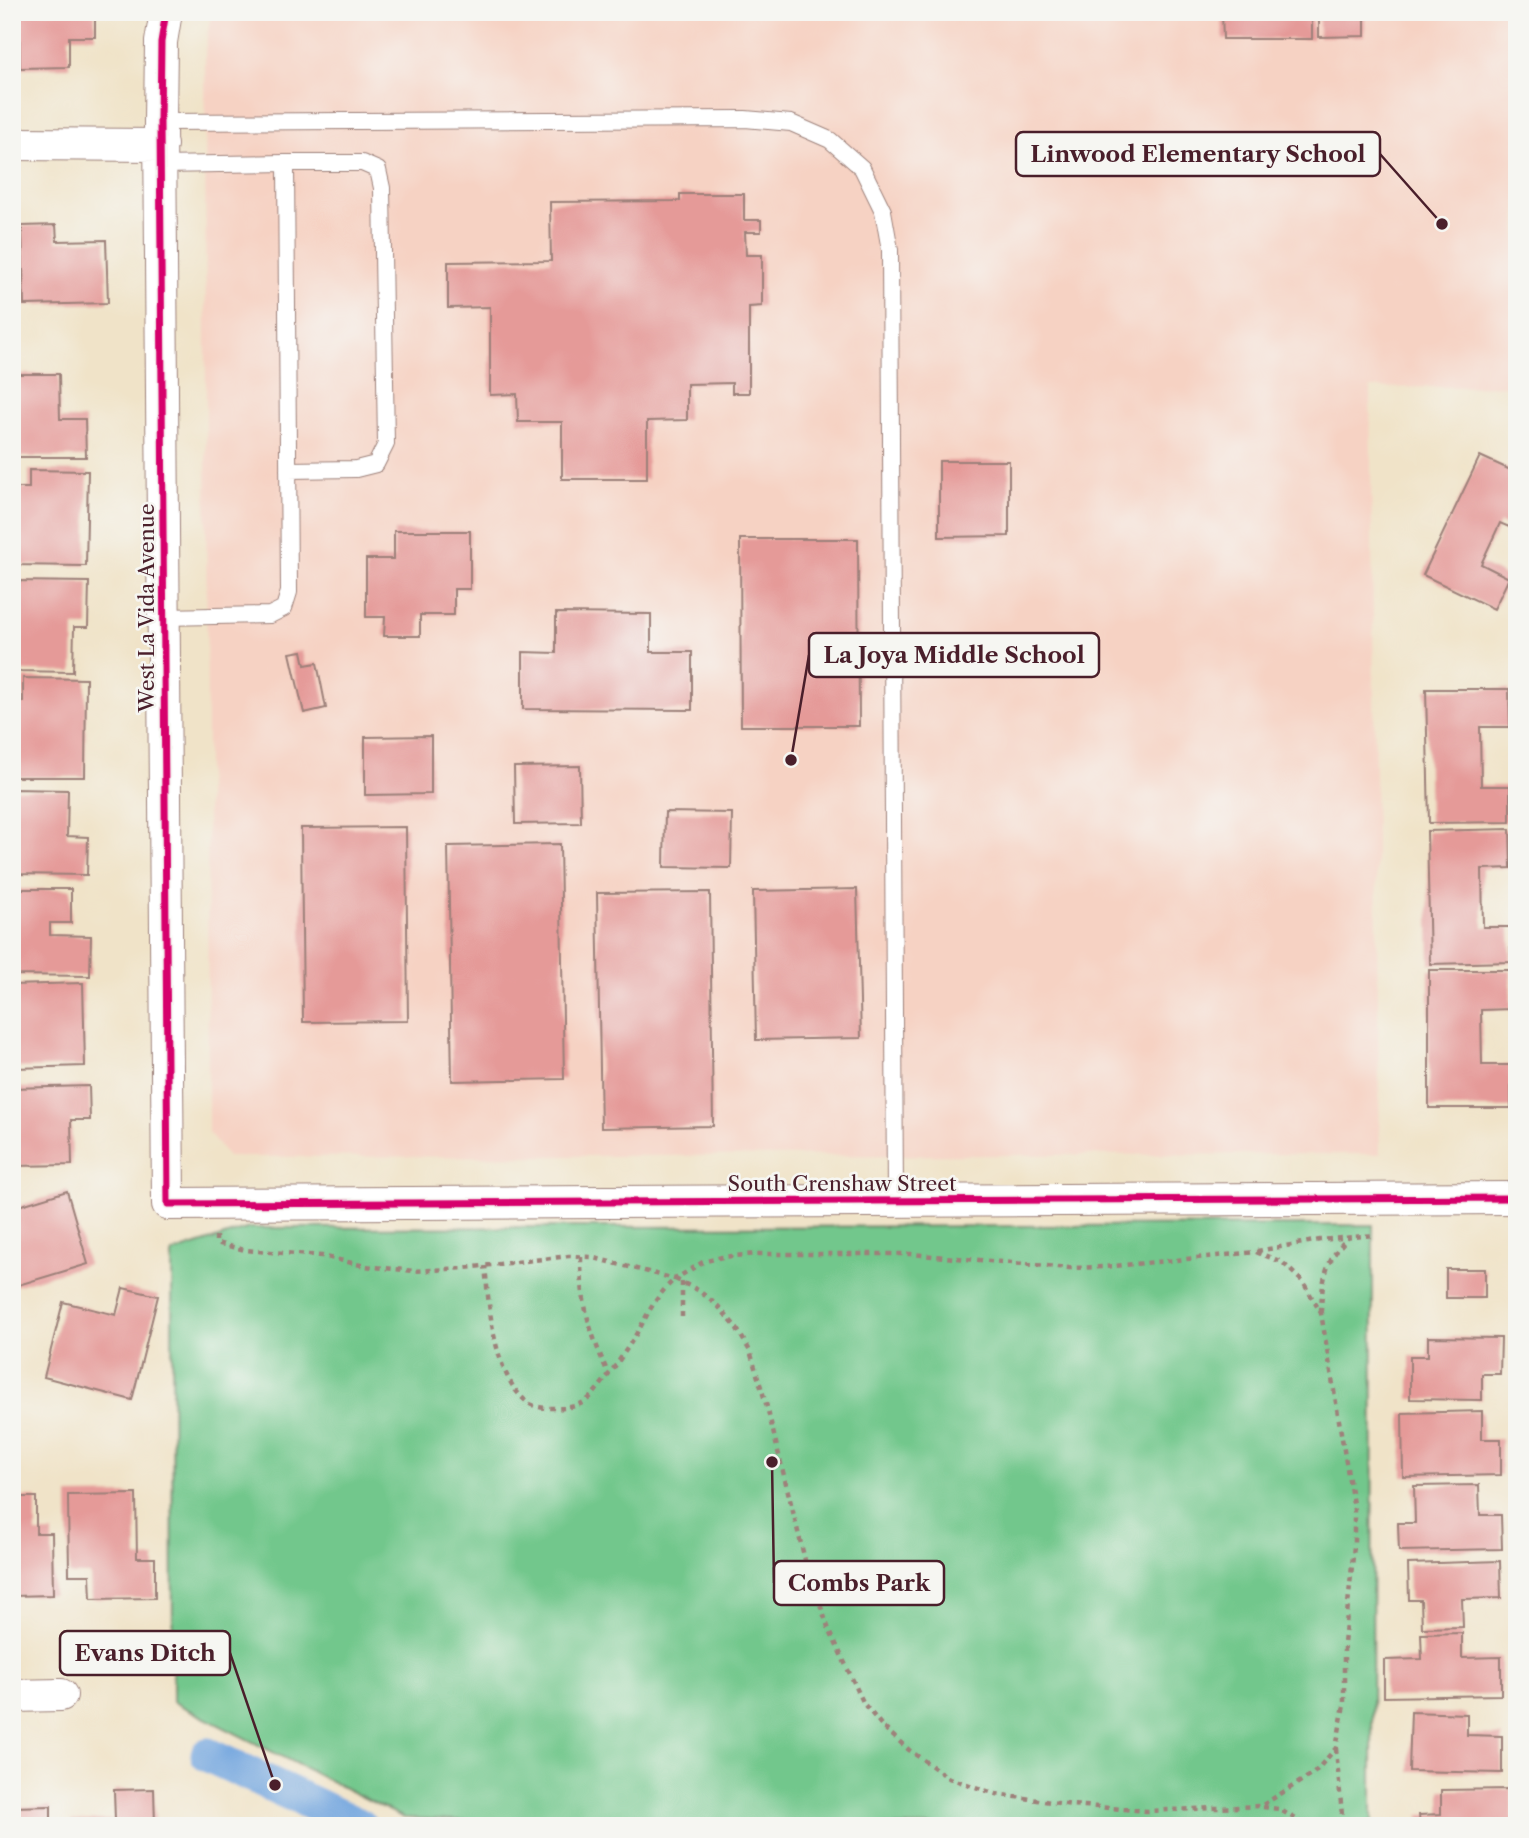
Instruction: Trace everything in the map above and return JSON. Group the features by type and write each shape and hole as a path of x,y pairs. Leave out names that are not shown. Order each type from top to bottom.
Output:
{"street":[{"name":"West La Vida Avenue","path":"166,12 161,42 160,144 168,1204"},
{"path":"12,144 160,144"},
{"name":"South Crenshaw Street","path":"168,1204 1517,1198"},
{"path":"12,1696 61,1695"}],"lane":[{"path":"160,144 746,119 791,123 830,140 862,168 883,211 890,250 895,1201"},
{"path":"160,144 235,163 362,163 378,170 382,188 386,444 376,464 356,469 288,470"},
{"path":"164,617 270,615 284,608 289,592 286,163"}],"path":[{"path":"215,1203 215,1243 245,1250 313,1254 365,1266 414,1270 581,1257 626,1264 676,1279 698,1290 718,1306 736,1327 750,1350 806,1564 828,1627 864,1704 883,1727 909,1750 949,1778 996,1794 1072,1805 1148,1811 1261,1806 1279,1810 1307,1826"},
{"path":"485,1266 489,1308 498,1351 511,1382 527,1402 541,1408 563,1409 583,1404 608,1373 661,1291 703,1262 722,1257 757,1254 911,1254 1069,1268 1105,1267 1256,1252 1375,1234"},
{"path":"1343,1826 1336,1748 1345,1705 1344,1644 1351,1583 1354,1510 1321,1313 1322,1288 1327,1268 1335,1250 1350,1236"},
{"path":"1256,1252 1282,1262 1303,1282 1321,1313"},
{"path":"581,1257 584,1308 592,1337 608,1373"},
{"path":"682,1282 682,1318"},
{"path":"1261,1806 1314,1773 1336,1748"}],"shaded area":[{"path":"211,12 1517,12 1517,386 1370,388 1380,1154 228,1157 208,1132 205,51"}],"green space":[{"path":"1373,1225 1372,1826 607,1826 404,1818 173,1702 172,1253 249,1228"}],"building":[{"path":"19,12 95,12 95,37 69,37 69,67 20,68"},
{"path":"1222,12 1312,12 1312,39 1223,39"},
{"path":"1319,12 1365,12 1365,36 1319,37"},
{"path":"680,194 744,194 744,220 761,220 761,232 745,232 746,255 762,255 762,306 749,307 749,393 732,393 732,383 687,384 687,420 647,421 647,479 562,479 562,422 518,422 517,394 490,395 490,307 448,308 448,262 551,261 550,202 680,201"},
{"path":"56,225 57,241 106,240 108,303 24,305 22,226"},
{"path":"16,374 59,374 60,419 85,419 86,457 12,457 12,378 16,378"},
{"path":"1480,456 1517,473 1517,518 1514,517 1509,527 1500,523 1481,564 1509,578 1494,609 1423,575"},
{"path":"939,461 1009,461 1009,536 939,537"},
{"path":"29,470 88,471 86,566 12,565 14,488 29,488"},
{"path":"394,531 470,531 470,589 454,589 454,615 420,615 420,636 384,636 385,617 366,617 366,559 394,559"},
{"path":"740,539 858,539 859,726 741,726"},
{"path":"12,581 89,582 88,627 74,627 73,672 16,671 16,657 12,656"},
{"path":"556,613 651,614 651,652 692,652 692,710 523,709 523,652 556,653"},
{"path":"302,651 305,665 317,663 326,708 304,713 290,653"},
{"path":"23,678 86,679 85,777 12,777 12,702 23,702"},
{"path":"1426,689 1509,689 1510,727 1480,727 1481,786 1510,786 1510,822 1429,823"},
{"path":"431,736 431,794 365,795 365,737"},
{"path":"580,766 581,823 515,824 514,767"},
{"path":"12,789 68,790 67,836 88,837 87,875 12,874"},
{"path":"665,812 732,813 731,868 664,867"},
{"path":"406,827 408,1021 303,1022 301,828"},
{"path":"1510,829 1511,868 1482,869 1483,927 1510,927 1511,962 1430,964 1427,831"},
{"path":"560,844 564,1079 452,1081 448,846"},
{"path":"12,889 71,889 71,923 50,923 50,935 91,936 90,976 12,975"},
{"path":"857,889 861,1038 756,1040 753,891"},
{"path":"710,892 713,1126 601,1128 597,893"},
{"path":"1429,970 1511,970 1511,1009 1481,1010 1482,1065 1511,1065 1511,1108 1429,1108"},
{"path":"83,983 85,1066 15,1068 12,985"},
{"path":"89,1086 90,1120 71,1120 72,1165 12,1166 12,1088"},
{"path":"67,1191 88,1264 12,1287 12,1208"},
{"path":"1446,1269 1485,1269 1485,1298 1446,1298"},
{"path":"123,1288 158,1296 132,1400 44,1377 63,1302 116,1315"},
{"path":"1428,1337 1501,1338 1500,1374 1482,1374 1482,1400 1410,1399 1410,1356 1428,1356"},
{"path":"1482,1411 1482,1439 1501,1439 1501,1475 1403,1477 1402,1413"},
{"path":"1479,1485 1480,1515 1501,1515 1502,1549 1399,1551 1398,1523 1415,1523 1414,1486"},
{"path":"136,1494 137,1558 155,1558 155,1598 91,1599 90,1575 69,1575 68,1495"},
{"path":"12,1497 36,1497 36,1533 52,1533 53,1595 12,1596"},
{"path":"1500,1561 1501,1598 1462,1599 1463,1627 1422,1628 1421,1600 1409,1600 1408,1564"},
{"path":"1462,1633 1462,1658 1501,1657 1501,1695 1384,1697 1384,1660 1422,1659 1421,1634"},
{"path":"1411,1712 1467,1714 1467,1735 1502,1736 1502,1773 1409,1771"},
{"path":"154,1789 155,1826 71,1826 71,1821 115,1820 114,1790"},
{"path":"1512,1789 1512,1819 1517,1819 1517,1826 1420,1826 1419,1815 1441,1814 1441,1790"},
{"path":"51,1806 51,1826 14,1826 14,1807"}],"waterway":[{"path":"208,1755 360,1826"}],"cycle path":[{"path":"166,12 161,42 160,122 168,1204 1517,1198"}],"place":[{"name":"Linwood Elementary School","path":"1442,224"},
{"name":"La Joya Middle School","path":"791,760"},
{"name":"Combs Park","path":"772,1462"},
{"name":"Evans Ditch","path":"275,1785"}]}
